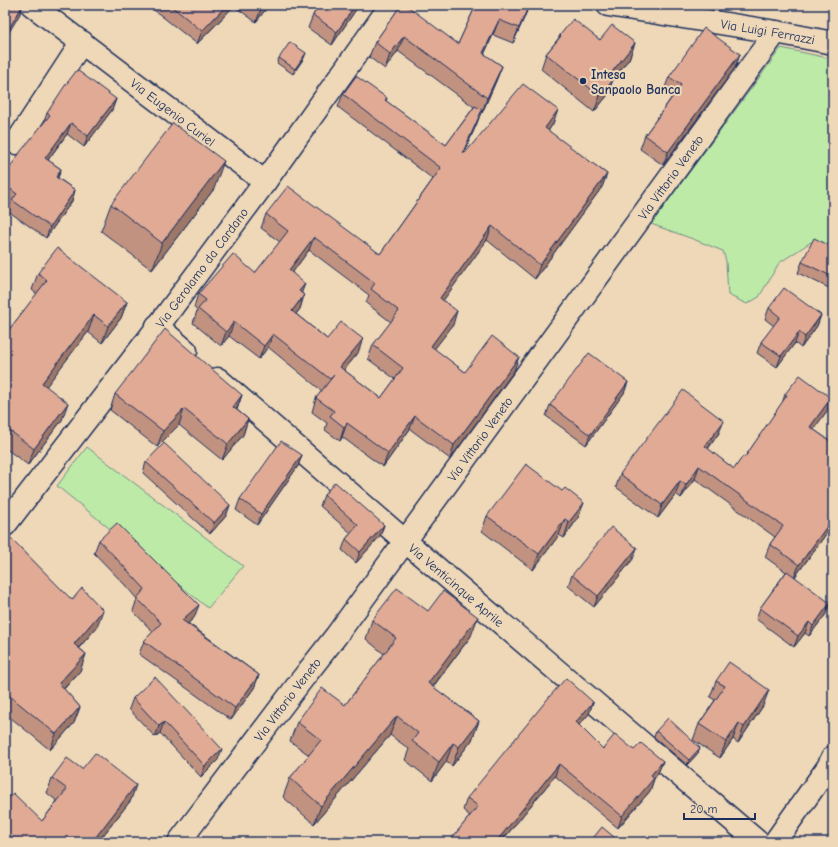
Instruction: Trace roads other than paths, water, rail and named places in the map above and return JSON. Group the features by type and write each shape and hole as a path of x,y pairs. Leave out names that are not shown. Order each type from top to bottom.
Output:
{"street":[{"name":"Via Eugenio Curiel","path":"32,5 265,182"},
{"name":"Via Gerolamo da Cardano","path":"7,519 157,326 265,182 391,5"},
{"name":"Via Luigi Ferrazzi","path":"608,5 776,32 833,43"},
{"name":"Via Vittorio Veneto","path":"179,842 336,636 776,32"},
{"path":"16,143 82,42"},
{"name":"Via Venticinque Aprile","path":"157,326 405,541 758,842"},
{"path":"775,842 828,767 833,757"}],"place":[{"name":"Intesa Sanpaolo Banca","path":"583,81"}]}
